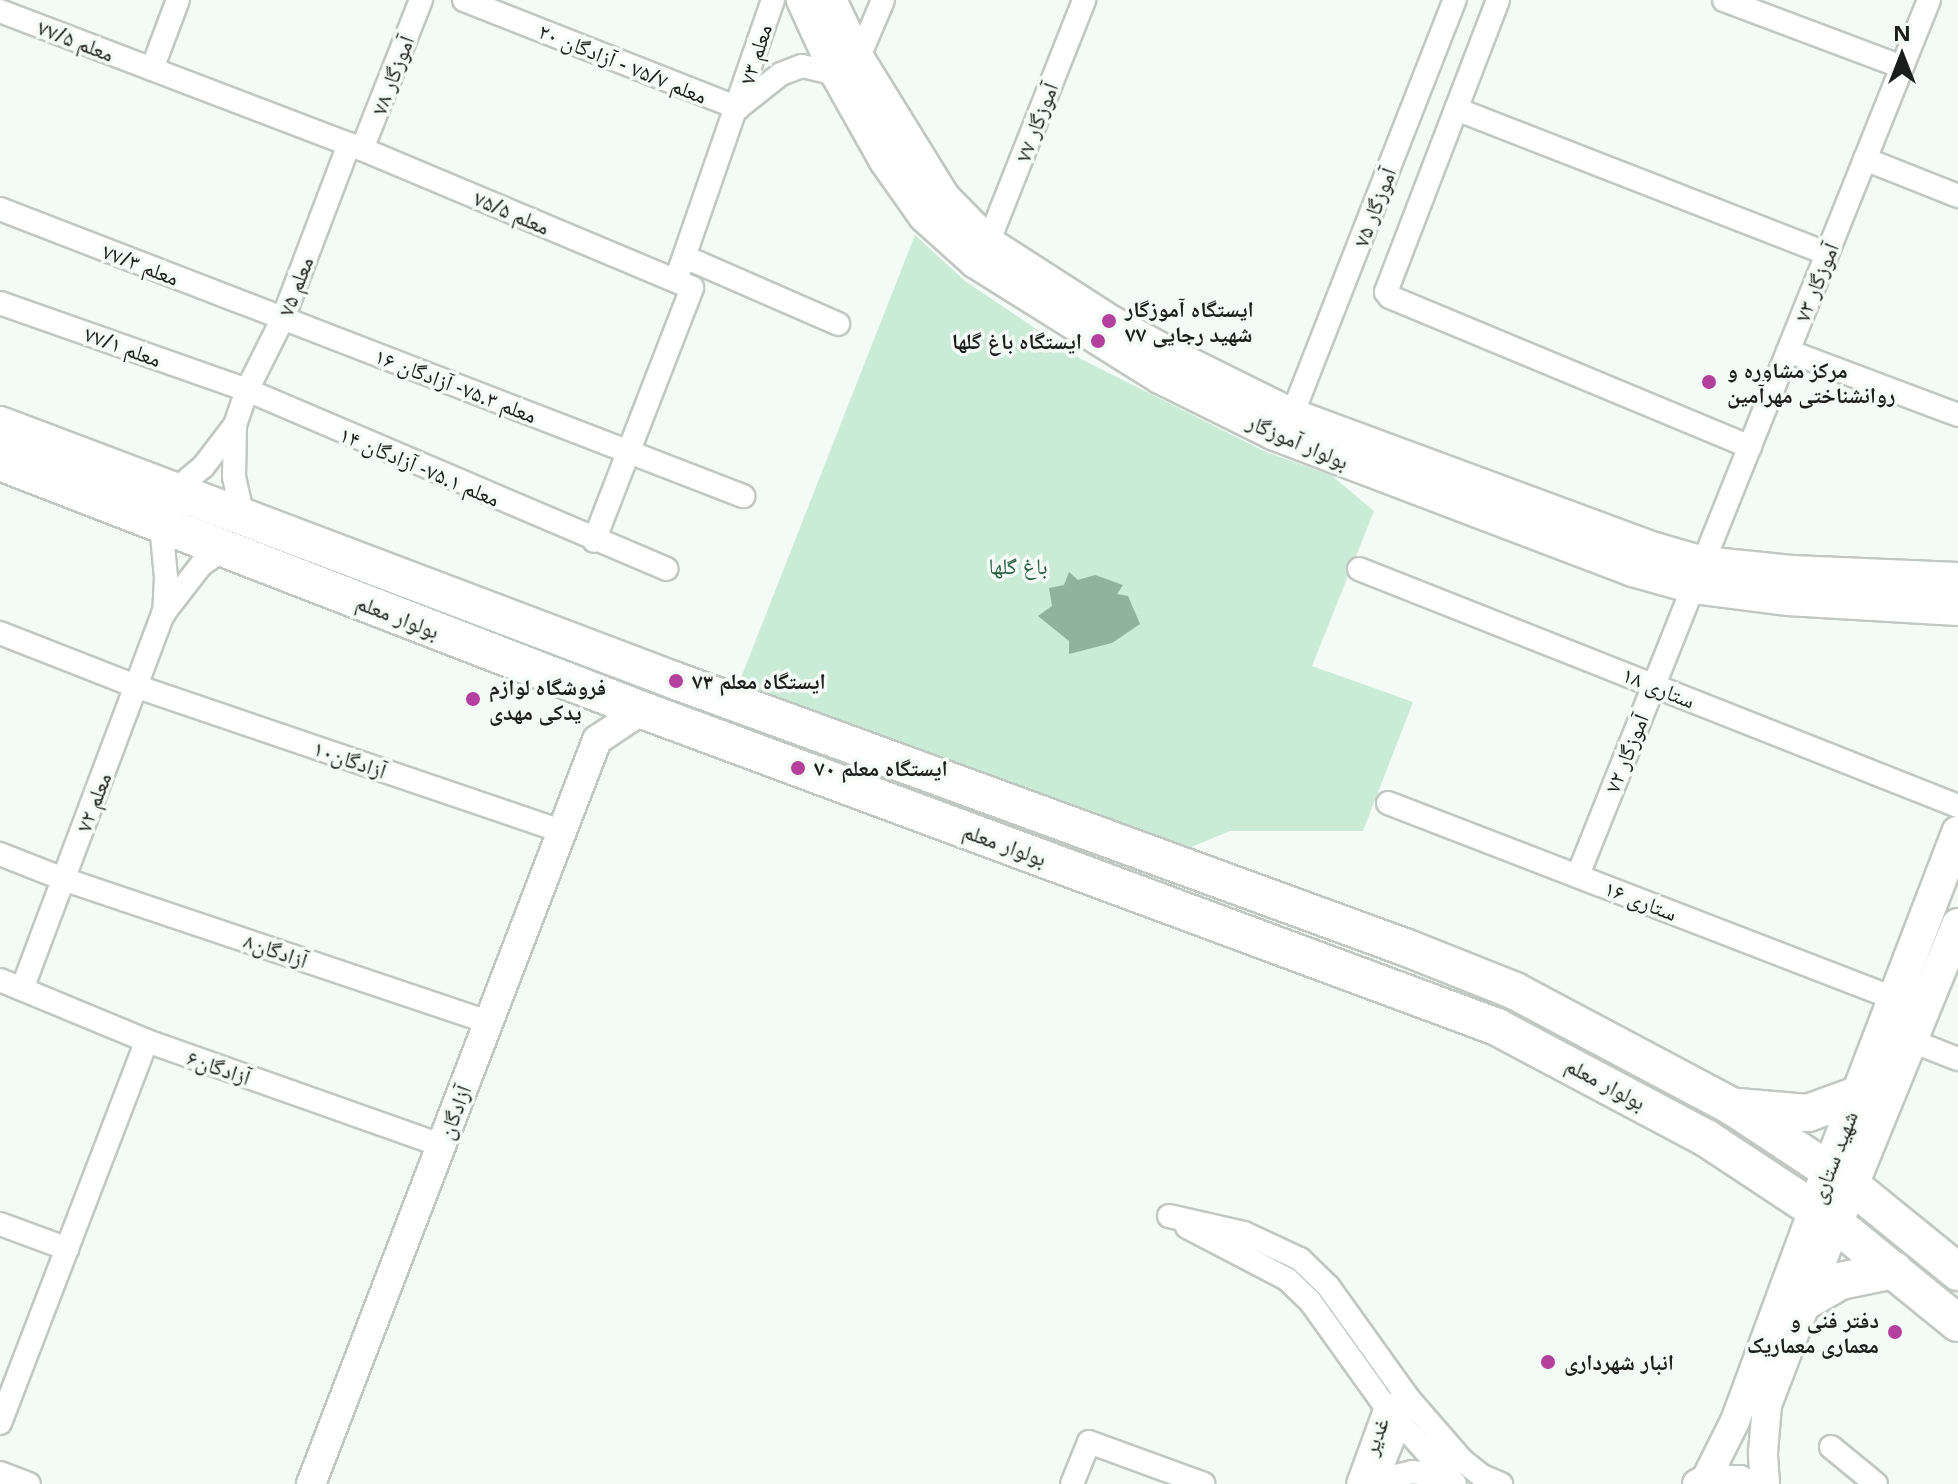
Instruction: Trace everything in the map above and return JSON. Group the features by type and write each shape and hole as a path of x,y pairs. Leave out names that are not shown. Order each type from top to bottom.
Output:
{"main road":[{"name":"بولوار آموزگار","path":"803,0 944,198 988,243 1109,321 1292,415 1648,547 1698,575 1788,599 1958,609"},
{"name":"بولوار آموزگار","path":"830,0 848,66 886,161 925,216 976,262 1160,377 1275,434 1633,570 1698,575 1792,572 1958,579"},
{"name":"بولوار معلم","path":"0,425 691,686 1407,948 1515,991 1733,1107 1840,1178 1958,1272"},
{"name":"بولوار معلم","path":"0,462 642,710 1497,1027 1706,1138 1825,1216 1958,1323"},
{"name":"شهید ستاری","path":"1840,1178 1857,1095 1958,833"},
{"name":"شهید ستاری","path":"1825,1216 1840,1178 1912,1041 1958,925"},
{"path":"1733,1107 1808,1113 1857,1095"},
{"path":"1806,1301 1840,1281 1894,1270"}],"street":[{"path":"152,69 178,0"},
{"name":"آموزگار ۷۸","path":"356,147 421,0"},
{"name":"معلم ۷۵/۷ - آزادگان ۲۰","path":"464,0 738,108"},
{"name":"معلم ۷۳","path":"676,280 773,0"},
{"path":"738,108 781,74 802,66 848,66 883,0"},
{"name":"۷۷ آموزگار","path":"988,243 1084,0"},
{"name":"آموزگار ۷۵","path":"1292,415 1455,0"},
{"path":"1498,0 1386,285 1390,297 1750,447"},
{"path":"1724,0 1902,67"},
{"name":"۷۳ آموزگار","path":"1698,575 1929,0"},
{"name":"معلم ۷۷/۵","path":"0,11 356,147"},
{"path":"1456,109 1827,254"},
{"name":"معلم ۷۵/۵","path":"356,147 676,280"},
{"name":"معلم ۷۵","path":"235,425 247,390 283,318 356,147"},
{"path":"1865,159 1958,196"},
{"name":"معلم ۷۷/۳","path":"0,209 283,318"},
{"path":"685,257 838,324"},
{"path":"594,541 692,288 676,280"},
{"name":"معلم ۷۷/۱","path":"0,303 247,390"},
{"name":"معلم ۷۵.۳- آزادگان ۱۶","path":"283,318 743,496"},
{"path":"1788,351 1958,415"},
{"name":"معلم ۷۵.۱- آزادگان ۱۴","path":"247,390 594,541 666,569"},
{"path":"174,491 203,467 235,425"},
{"path":"235,425 234,477 243,517"},
{"path":"161,524 166,578 163,614"},
{"path":"163,614 201,565 224,549"},
{"name":"ستاری ۱۸","path":"1359,569 1958,806"},
{"name":"۷۲ آموزگار","path":"1578,875 1698,575"},
{"name":"معلم ۷۲","path":"22,989 163,614"},
{"name":"آزادگان۱۰","path":"0,633 138,687 562,831"},
{"path":"585,688 597,740 642,710"},
{"name":"آزادگان","path":"311,1484 597,740"},
{"name":"ستاری ۱۶","path":"1388,803 1893,998"},
{"name":"آزادگان۸","path":"0,854 63,879 488,1022"},
{"name":"آزادگان۶","path":"0,980 147,1041 441,1145"},
{"path":"0,1423 147,1041"},
{"path":"1912,1041 1958,1059"},
{"path":"1450,1480 1393,1415 1310,1301 1287,1279 1235,1254 1169,1216 1244,1233 1300,1259 1328,1286 1409,1399 1462,1460 1482,1476 1501,1484"},
{"name":"شهید ستاری","path":"1765,1484 1763,1452 1767,1405 1806,1301 1825,1216"},
{"name":"شهید ستاری","path":"1702,1482 1735,1421 1825,1216"},
{"path":"0,1224 68,1249"},
{"name":"غدیر","path":"1370,1483 1393,1415 1409,1399"},
{"path":"1072,1484 1089,1442 1204,1484"},
{"path":"1831,1447 1876,1484"},
{"path":"1370,1483 1412,1472 1450,1480"},
{"path":"0,1473 29,1484"},
{"path":"1702,1482 1740,1480 1746,1484"}],"green space":[{"name":"باغ گلها","path":"915,235 965,281 1079,358 1266,452 1331,475 1374,511 1312,666 1413,702 1363,831 1230,831 1184,850 735,693"}],"shaded area":[{"path":"1069,572 1078,580 1095,575 1123,585 1117,594 1128,596 1140,624 1112,643 1069,654 1069,641 1038,616 1052,606 1049,588 1064,585"}],"place":[{"name":"ایستگاه آموزگار شهید رجایی ۷۷","path":"1109,321"},
{"name":"ایستگاه باغ گلها","path":"1098,341"},
{"name":"مرکز مشاوره و روانشناختی مهرآمین","path":"1709,382"},
{"name":"ایستگاه معلم ۷۳","path":"676,681"},
{"name":"فروشگاه لوازم یدکی مهدی","path":"473,699"},
{"name":"ایستگاه معلم ۷۰","path":"798,768"},
{"name":"دفتر فنی و معماری معماریک","path":"1895,1332"},
{"name":"انبار شهرداری","path":"1548,1362"}]}
